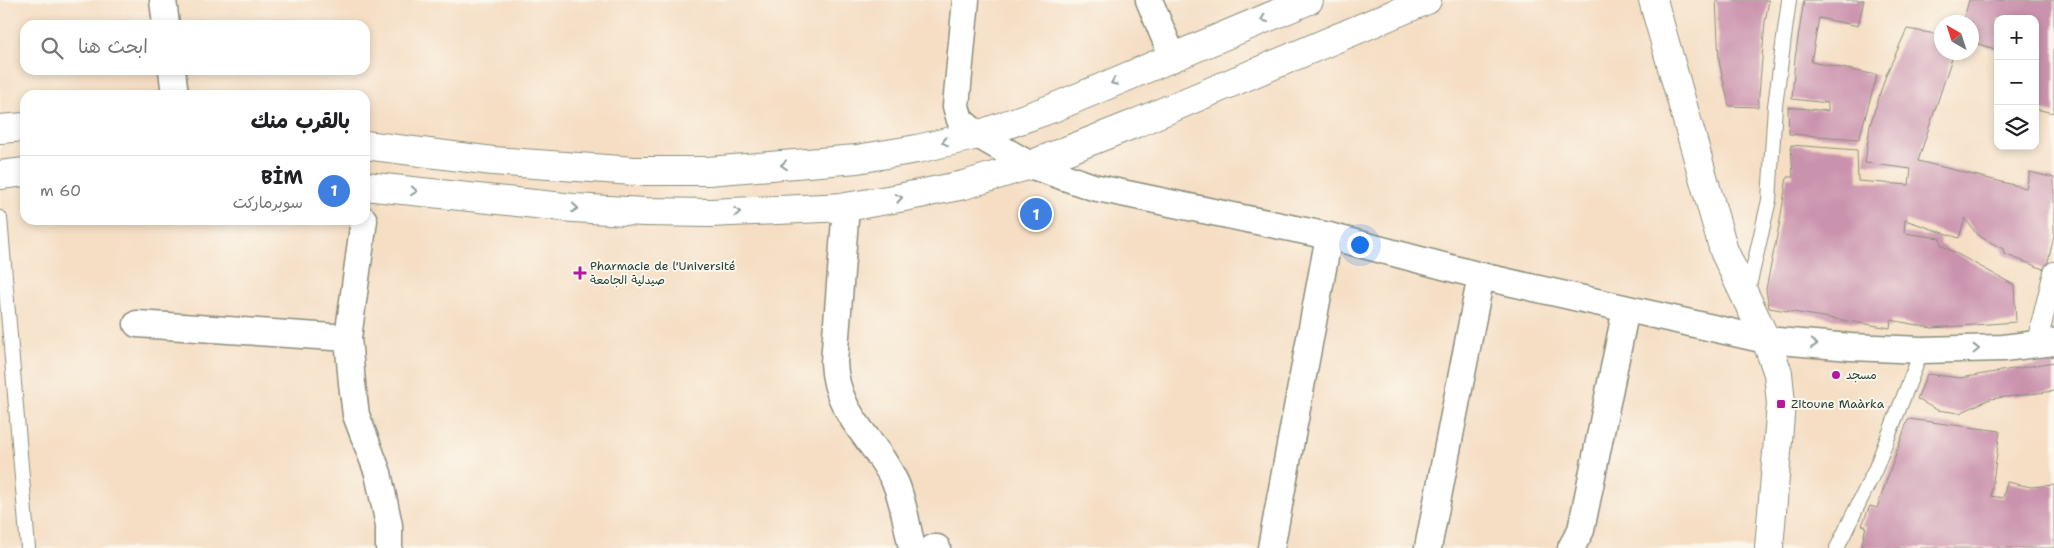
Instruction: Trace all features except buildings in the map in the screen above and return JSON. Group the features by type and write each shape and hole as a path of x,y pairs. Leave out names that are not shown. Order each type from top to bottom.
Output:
{"main road":[{"path":"370,146 493,161 634,171 708,171 857,159 917,149 978,135 1053,108 1309,0"},
{"path":"370,194 635,212 710,213 846,207 964,185 1030,165 1134,124 1427,0"},
{"path":"1653,0 1724,252 1745,300 1766,340 1778,373 1781,404 1769,548"},
{"path":"0,130 20,128"},
{"path":"0,175 20,173"}],"street":[{"path":"163,0 165,20"},
{"path":"966,0 956,106 960,120 978,135 1030,165 1093,187 1329,236 1481,276 1766,340 1851,347 1922,350 2003,348 2045,344 2054,272"},
{"path":"1149,0 1173,58"},
{"path":"173,75 174,90"},
{"path":"846,207 834,362 835,379 840,396 850,415 896,484 912,548"},
{"path":"363,225 348,338 356,414 378,473 389,525 389,548"},
{"path":"1271,548 1329,236"},
{"path":"1428,548 1481,276"},
{"path":"1571,548 1580,530 1626,309"},
{"path":"138,324 348,338"}],"lane":[{"path":"1745,300 1769,200 1775,106 1789,0"},
{"path":"0,218 28,548"},
{"path":"1837,548 1875,470 1922,350"}],"place":[{"name":"BİM","path":"1036,214"},
{"name":"Pharmacie de l'Université صيدلية الجامعة","path":"580,273"},
{"name":"مسجد","path":"1836,375"},
{"name":"Zitoune Maàrka","path":"1781,404"}]}
